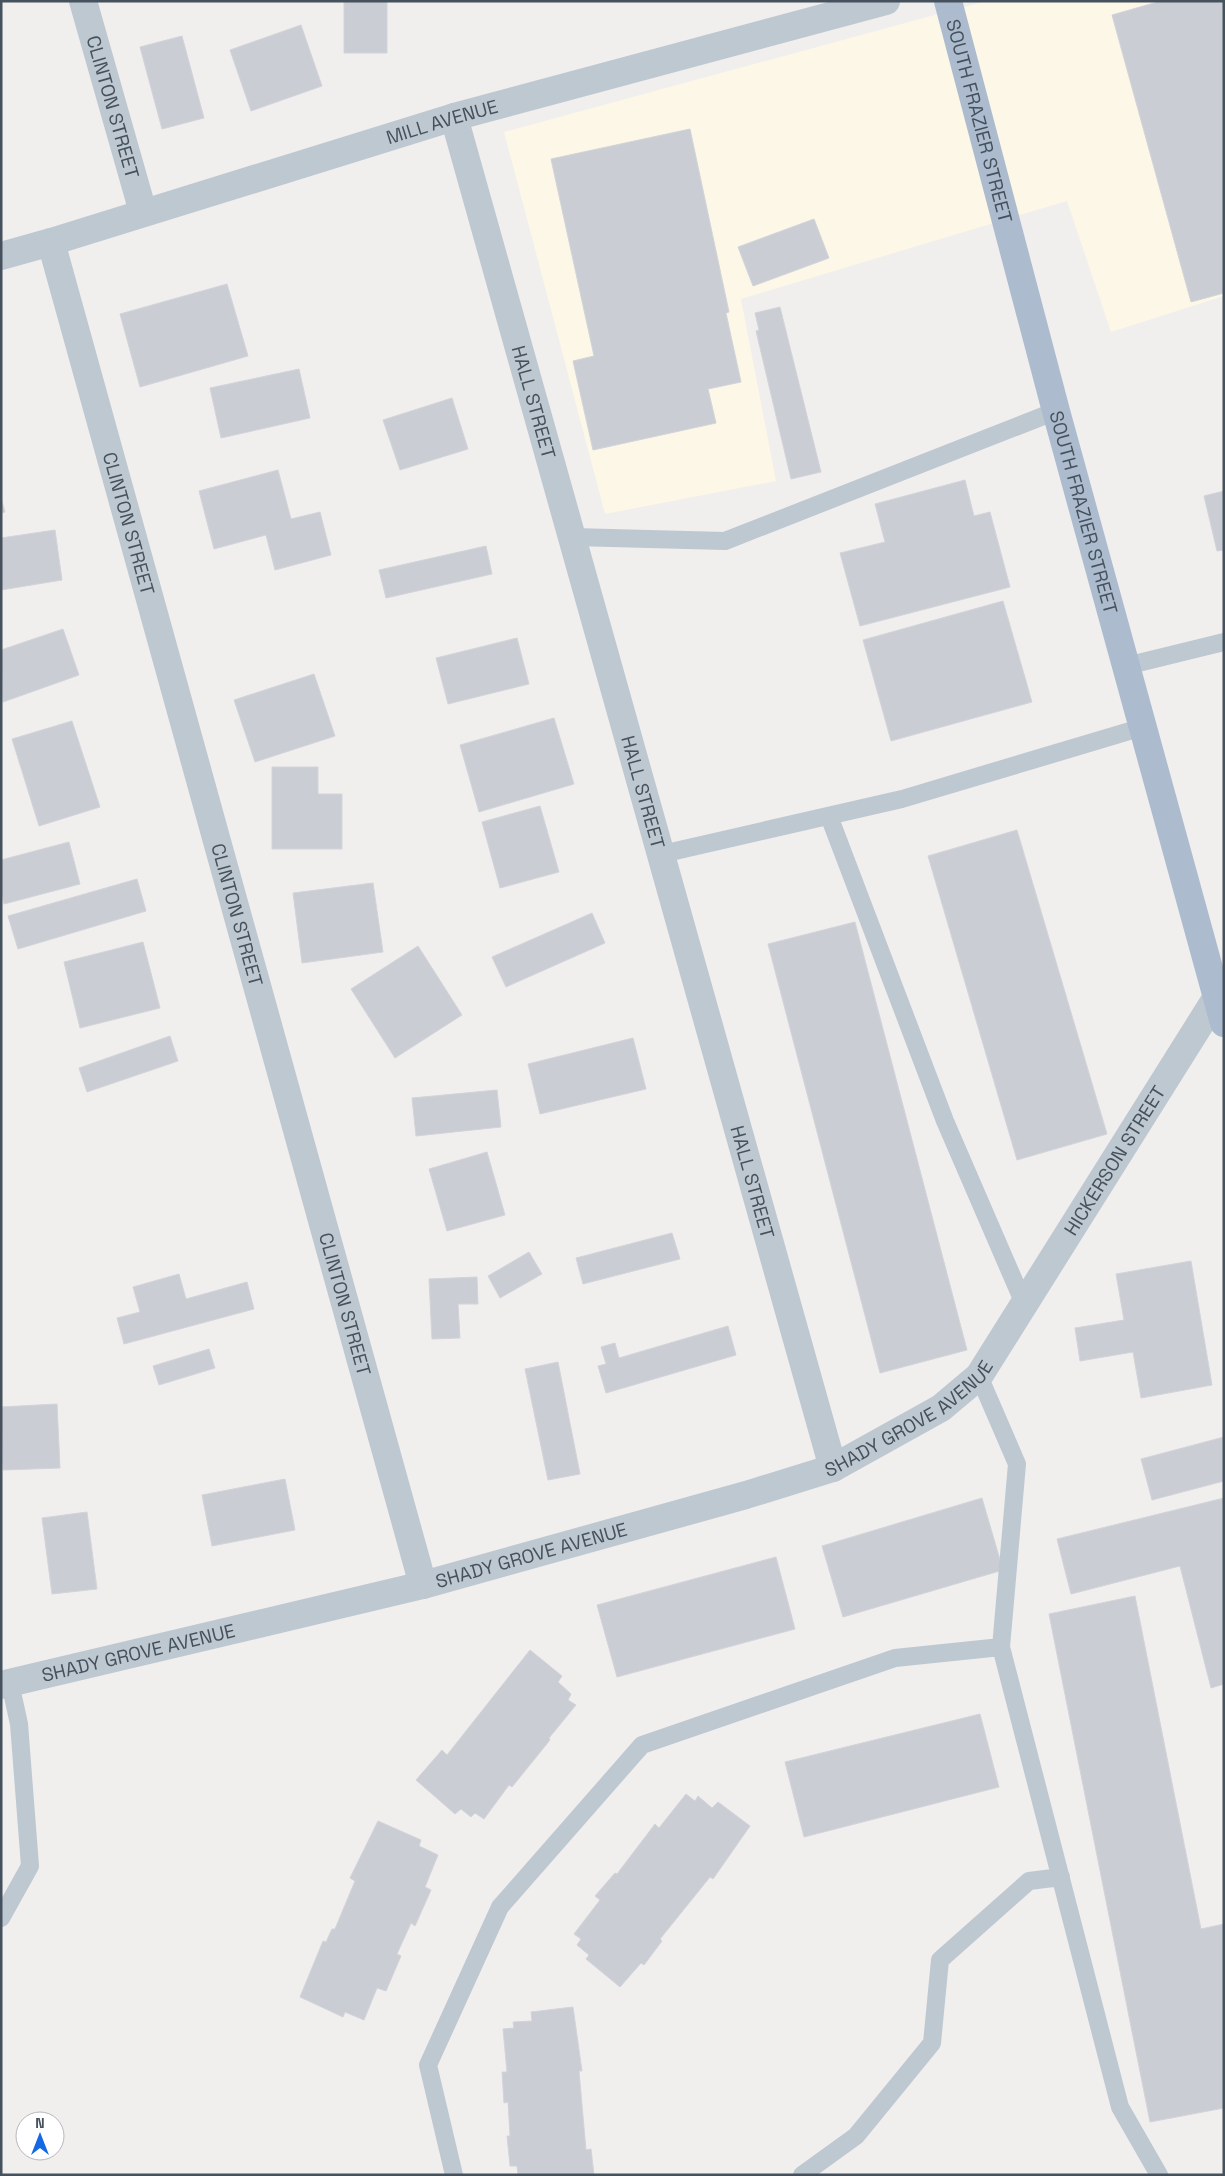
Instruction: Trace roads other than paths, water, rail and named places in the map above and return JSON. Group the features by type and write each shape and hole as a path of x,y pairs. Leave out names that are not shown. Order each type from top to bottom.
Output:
{"main road":[{"name":"SOUTH FRAZIER STREET","path":"948,1 1056,411 1220,1010"}],"street":[{"name":"CLINTON STREET","path":"83,1 143,212"},
{"name":"MILL AVENUE","path":"1,256 454,117 886,1"},
{"name":"HALL STREET","path":"454,117 833,1468"},
{"name":"CLINTON STREET","path":"51,242 423,1585"},
{"name":"HICKERSON STREET","path":"1019,1316 1220,1010"},
{"name":"SHADY GROVE AVENUE","path":"6,1684 423,1585 737,1497 833,1468 941,1408 979,1376 1019,1316"}],"lane":[{"path":"573,537 725,541 1056,411"},
{"path":"1126,666 1224,642"},
{"path":"662,854 902,799 1143,726"},
{"path":"829,816 1019,1316"},
{"path":"979,1376 1017,1464 1001,1647 1120,2107 1159,2175"},
{"path":"454,2175 428,2065 500,1907 642,1745 895,1658 1001,1647"},
{"path":"1,1918 30,1866 19,1724 6,1684"},
{"path":"802,2175 856,2136 932,2043 940,1960 1029,1881 1060,1877"}]}
